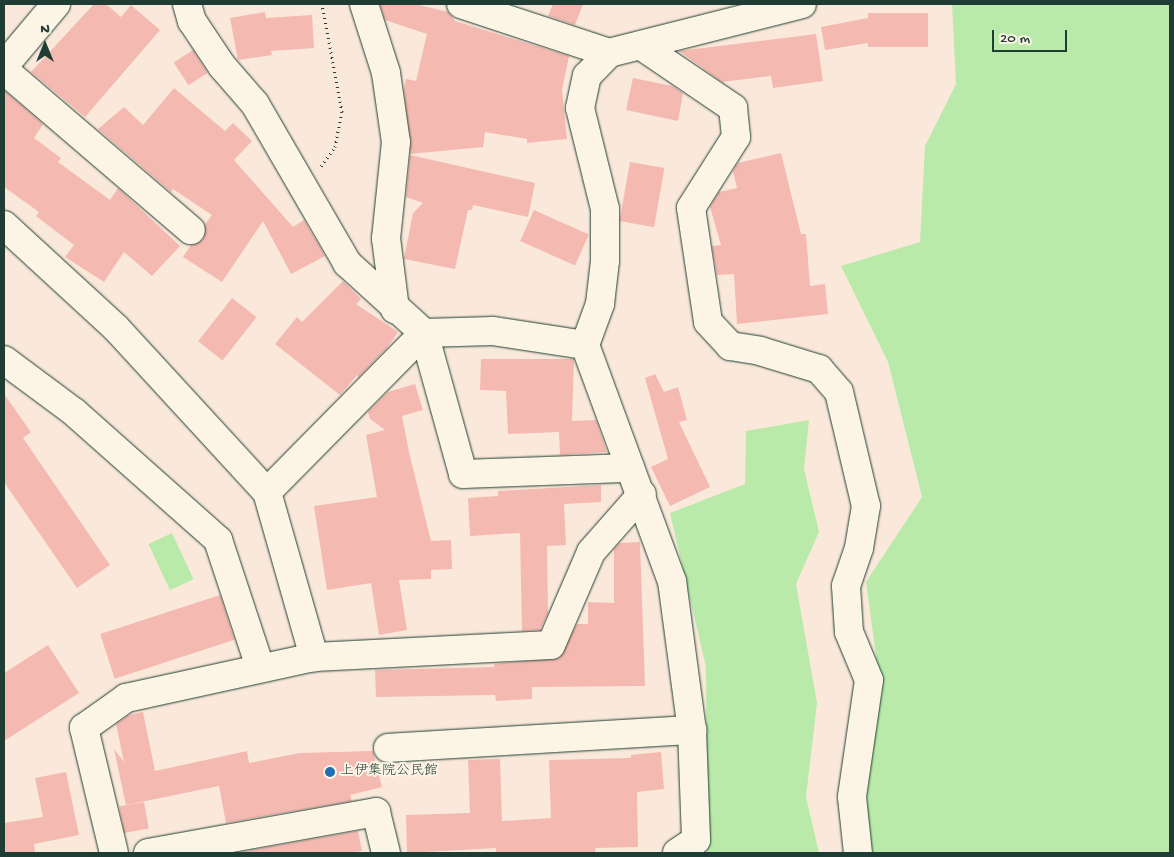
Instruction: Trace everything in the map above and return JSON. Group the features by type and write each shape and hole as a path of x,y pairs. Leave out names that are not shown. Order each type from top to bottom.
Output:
{"street":[{"path":"56,4 4,68 191,230"},
{"path":"187,4 192,21 222,66 255,104 347,263 395,310 424,333 463,474 630,468"},
{"path":"364,4 386,73 396,142 386,238 395,310"},
{"path":"462,4 609,53 644,47 802,4"},
{"path":"644,47 733,108 736,137 692,208 708,322 730,346 760,351 819,369 839,392 866,506 859,548 846,586 849,632 870,680 852,797 858,853"},
{"path":"609,53 587,76 580,108 605,209 600,304 585,346 630,468 642,494 672,582 692,730 696,840 677,853"},
{"path":"4,225 116,328 267,492 314,657"},
{"path":"267,492 424,333 493,331 585,346"},
{"path":"4,360 74,412 218,540 260,667"},
{"path":"114,853 84,728 126,698 260,667 314,657 551,645 591,552 642,494"},
{"path":"388,748 692,730"},
{"path":"148,853 376,812 386,853"}],"path":[{"path":"300,180 316,174 335,147 342,112 322,4"}],"green space":[{"path":"952,4 1170,4 1170,853 866,853 868,751 881,692 866,582 922,497 888,362 841,266 920,242 925,146 956,84"},
{"path":"809,420 804,469 819,532 796,584 817,703 806,797 819,853 704,853 707,852 706,667 670,513 745,484 746,431"},
{"path":"172,533 194,579 170,590 148,544"}],"building":[{"path":"94,4 106,4 121,17 131,5 160,30 85,117 31,72"},
{"path":"380,4 415,4 448,12 455,21 569,56 562,90 567,139 527,143 527,139 485,132 483,147 410,154 404,89 406,79 416,81 427,34 385,20"},
{"path":"553,4 583,4 575,25 548,16"},
{"path":"265,12 266,18 312,15 314,48 271,51 272,55 238,60 230,18"},
{"path":"868,13 928,13 928,47 868,47 868,43 825,50 821,27 868,18"},
{"path":"816,34 823,81 773,88 771,76 722,82 679,51"},
{"path":"193,50 208,73 188,85 174,63"},
{"path":"633,78 672,86 683,93 678,121 626,110"},
{"path":"174,88 225,131 233,123 252,141 234,160 293,227 304,220 325,256 291,274 263,221 222,282 183,257 191,245 203,240 205,224 212,215 173,189 171,192 98,129 124,107 143,125"},
{"path":"4,90 43,124 34,138 61,158 58,162 110,200 118,188 180,246 152,276 124,252 104,282 65,257 74,245 36,216 39,212 4,187"},
{"path":"781,153 801,234 806,234 810,286 825,284 828,314 737,324 734,274 717,275 712,246 721,245 710,207 719,192 737,188 733,171 738,163"},
{"path":"410,155 535,183 528,217 473,205 472,210 468,210 455,269 404,259 413,213 423,203 406,197"},
{"path":"630,162 664,168 654,227 620,221"},
{"path":"534,210 589,234 575,265 520,241"},
{"path":"343,281 361,299 356,304 398,332 387,348 358,378 357,375 340,395 275,344 297,317 302,322"},
{"path":"232,298 256,317 223,360 198,341"},
{"path":"481,359 574,359 572,421 596,420 607,452 560,455 559,432 508,434 506,391 480,390"},
{"path":"655,374 664,392 678,387 687,420 679,422 710,487 670,506 651,467 668,459 645,378"},
{"path":"415,384 423,410 402,416 409,452 431,541 451,540 452,569 431,570 431,579 399,580 407,630 379,635 371,583 327,590 314,506 377,497 366,435 385,430 370,419 368,412 388,392"},
{"path":"4,394 31,432 23,438 110,565 77,588 4,482"},
{"path":"601,485 601,502 564,504 566,545 547,546 548,613 540,630 522,631 520,533 470,536 468,498 498,496 498,491"},
{"path":"640,542 645,686 532,687 532,699 496,701 495,695 376,697 375,670 494,667 494,664 559,658 577,624 588,624 588,602 614,603 614,549 620,543"},
{"path":"220,595 235,640 115,679 100,634"},
{"path":"48,645 79,693 4,741 4,673"},
{"path":"143,712 155,771 247,751 249,763 300,753 373,751 382,787 350,795 352,801 226,823 219,786 126,805 114,749 124,762 116,724 129,715"},
{"path":"661,752 664,789 637,792 638,847 595,848 596,853 496,853 496,848 407,853 406,815 470,813 468,760 500,759 502,821 551,818 549,760 631,758 631,755"},
{"path":"66,772 79,835 34,844 35,853 4,853 4,823 43,817 35,778"},
{"path":"144,802 149,829 124,833 119,806"},
{"path":"358,831 362,851 348,853 235,853"}],"place":[{"name":"上伊集院公民館","path":"330,772"}]}
